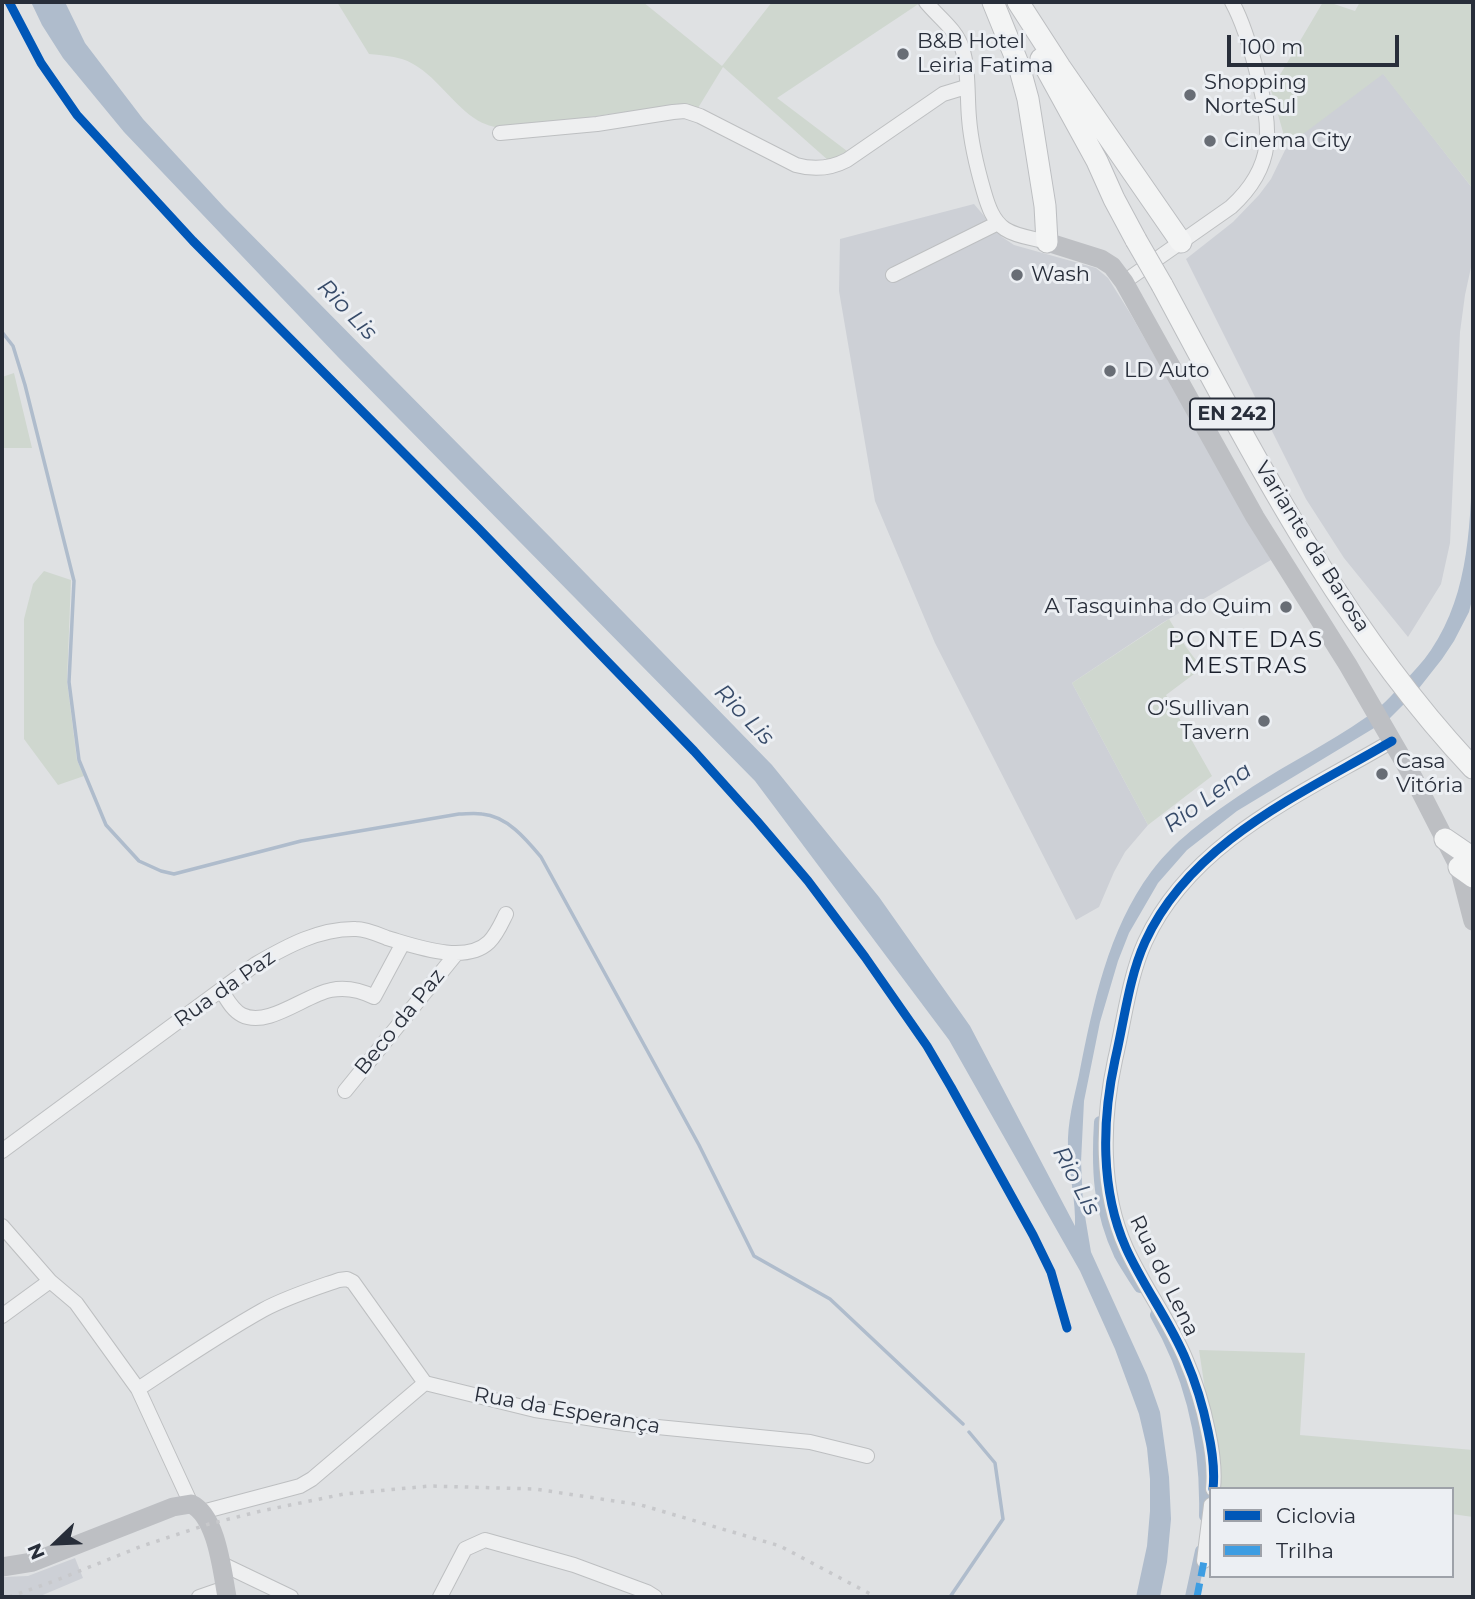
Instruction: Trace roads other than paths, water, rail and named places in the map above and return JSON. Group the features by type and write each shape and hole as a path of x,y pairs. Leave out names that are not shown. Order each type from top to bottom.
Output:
{"main road":[{"name":"Variante da Barosa","path":"993,2 1000,8 1091,167 1114,200"},
{"name":"EN 242","path":"993,2 1016,57 1028,99 1045,206 1047,242 1101,259 1112,266 1124,282 1260,526 1368,699 1445,839"},
{"name":"Variante da Barosa","path":"1011,2 1097,161 1114,200 1316,561 1379,654 1433,723 1473,768"},
{"path":"1018,2 1181,242"},
{"path":"1433,723 1442,724 1473,743"},
{"path":"1445,839 1469,867 1473,921"},
{"path":"2,1567 33,1562 173,1507 197,1508 212,1533 226,1593"}],"street":[{"path":"926,2 948,25 962,47 974,158 987,201 998,223 1013,233 1047,242"},
{"path":"1124,282 1231,207 1246,194 1261,169 1268,130 1261,89 1246,37 1232,2"},
{"path":"500,133 597,124 685,111 796,165 827,168 847,160 943,94 966,87"},
{"path":"893,275 998,223"},
{"name":"Rua do Lena","path":"1213,1487 1211,1443 1201,1398 1186,1358 1126,1249 1111,1198 1107,1168 1108,1102 1134,976 1144,944 1157,920 1197,867 1252,822 1390,737"},
{"path":"456,954 487,944 496,934 506,914"},
{"name":"Rua da Paz","path":"2,1151 256,964 280,950 323,932 360,929 403,943 456,954"},
{"path":"221,990 232,1007 242,1015 254,1018 276,1013 318,993 333,989 362,991 374,997 403,943"},
{"name":"Beco da Paz","path":"345,1091 456,954"},
{"path":"2,1226 50,1281 76,1303 138,1389 197,1508 300,1486 312,1479 425,1383 353,1282 348,1279 284,1300 264,1310 138,1389"},
{"path":"2,1316 50,1281"},
{"name":"Rua da Esperança","path":"425,1383 535,1410 627,1424 810,1442 867,1456"},
{"path":"1204,1561 1209,1521"},
{"path":"440,1597 465,1549 485,1540 574,1565 655,1597"},
{"path":"220,1563 291,1597"},
{"path":"199,1597 226,1593"}],"water":[{"name":"Rio Lis","path":"31,2 65,2 85,43 143,119 224,207 772,765 879,897 970,1026 1075,1226 1068,1148 1070,1120 1084,1048 1104,969 1136,894 1151,872 1185,836 1252,787 1381,706 1428,654 1444,627 1461,579 1469,528 1473,451 1473,596 1469,612 1454,641 1416,692 1389,719 1237,811 1187,850 1158,883 1129,933 1100,1022 1084,1101 1081,1162 1083,1204 1091,1252 1147,1375 1160,1412 1169,1477 1171,1519 1160,1597 1136,1597 1147,1546 1150,1479 1147,1448 1139,1414 1115,1349 1080,1271 949,1040 755,781 338,357 124,132 63,58"}],"waterway":[{"path":"2,332 13,346 25,385 74,581 69,682 79,760 106,825 139,861 174,874 301,841 459,814 491,816 508,824 541,857 699,1145 754,1256 830,1299 963,1424"},
{"path":"1100,1122 1099,1173 1104,1206 1120,1255 1140,1287"},
{"path":"1156,1315 1179,1363 1195,1412 1203,1463 1205,1516"},
{"path":"950,1597 1003,1519 995,1463 969,1432"},
{"path":"1191,1597 1201,1551"}],"railway":[{"path":"9,1597 142,1546 209,1524 344,1494 430,1486 535,1489 641,1505 780,1546 876,1597"}],"place":[{"name":"B&B Hotel Leiria Fatima","path":"903,54"},
{"name":"Shopping NorteSul","path":"1190,95"},
{"name":"Cinema City","path":"1210,141"},
{"name":"Wash","path":"1017,275"},
{"name":"LD Auto","path":"1110,371"},
{"name":"A Tasquinha do Quim","path":"1286,607"},
{"name":"O'Sullivan Tavern","path":"1264,721"},
{"name":"Casa Vitória","path":"1382,774"}],"district":[{"name":"PONTE DAS MESTRAS","path":"1246,653"}],"water label":[{"name":"Rio Lena","path":"1208,798"}]}
